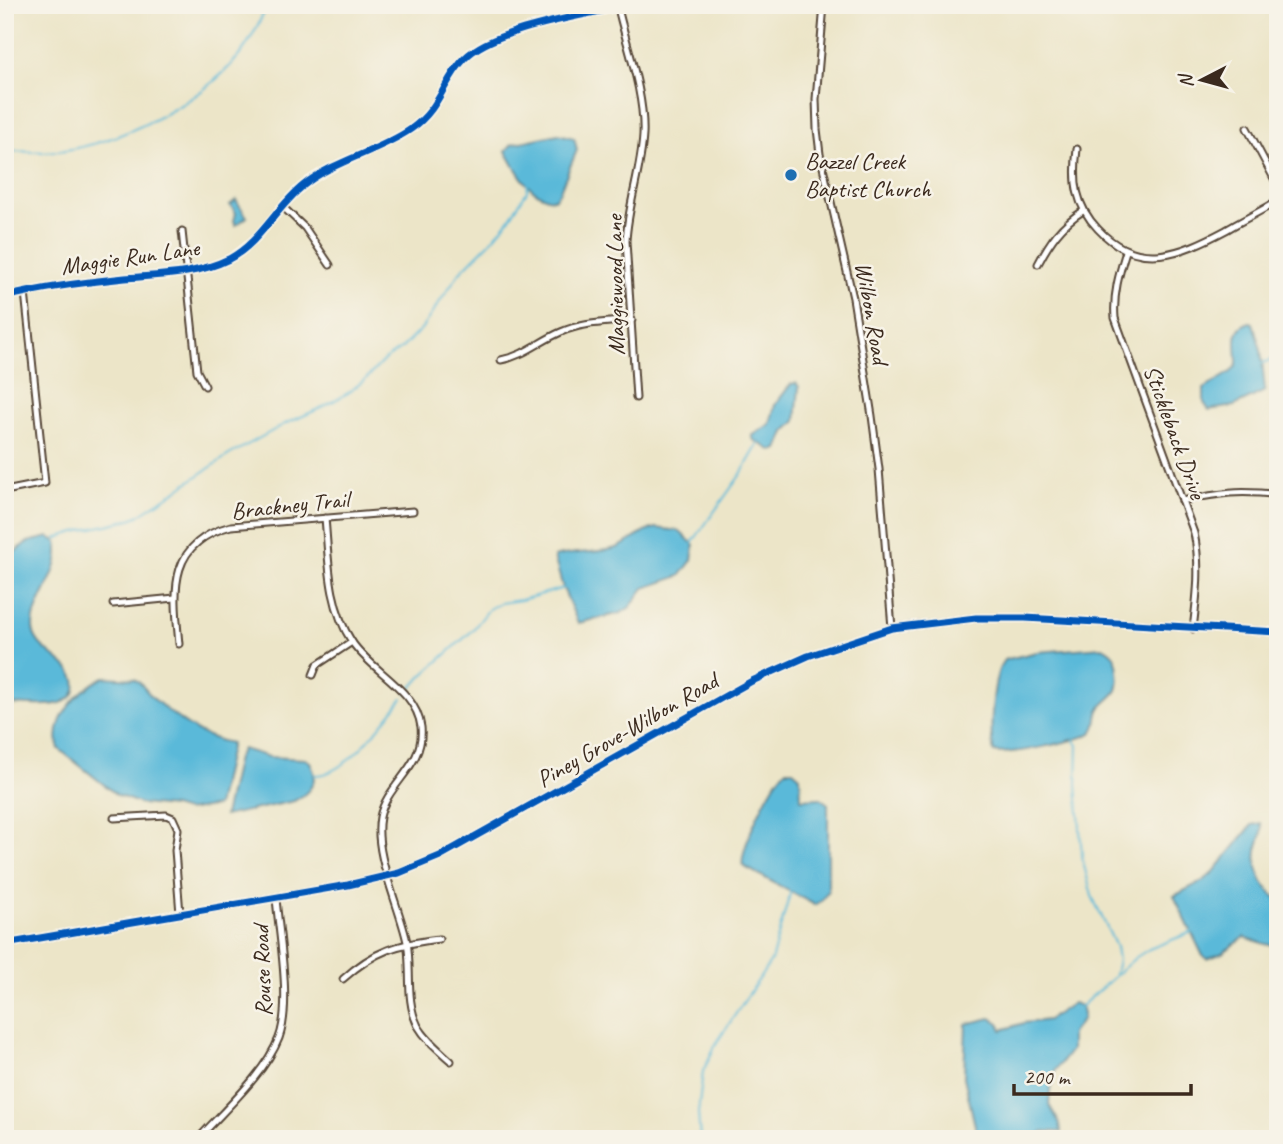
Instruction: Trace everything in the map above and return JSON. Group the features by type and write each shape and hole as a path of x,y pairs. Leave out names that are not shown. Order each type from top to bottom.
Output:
{"street":[{"name":"Maggie Run Lane","path":"5,297 74,284 186,272 214,265 237,254 254,240 296,191 311,179 403,135 422,121 439,102 460,64 487,42 513,33 629,5"},
{"name":"Wilbon Road","path":"824,5 816,99 817,129 820,154 853,298 872,416 892,628"},
{"name":"Maggiewood Lane","path":"618,8 641,103 643,133 627,229 636,398"},
{"path":"1247,128 1278,186"},
{"path":"1077,149 1075,172 1083,211 1100,231 1126,251 1150,256 1171,254 1190,248 1278,201"},
{"path":"283,207 305,228 330,265"},
{"path":"1038,264 1050,241 1065,222 1083,211"},
{"path":"182,231 197,371 205,386"},
{"name":"Stickleback Drive","path":"1126,251 1117,281 1115,318 1197,548 1199,584 1193,628"},
{"path":"5,491 45,483 26,292"},
{"path":"501,360 516,358 551,336 575,327 632,320"},
{"path":"1182,501 1231,491 1278,495"},
{"name":"Brackney Trail","path":"180,644 175,598 177,575 183,561 198,541 212,532 231,526 413,511"},
{"path":"325,518 335,606 352,642 373,666 411,700 421,727 420,745 415,760 380,814 379,843 407,943 412,1002 417,1024 428,1040 451,1061"},
{"path":"113,604 175,598"},
{"name":"Piney Grove-Wilbon Road","path":"5,944 388,876 440,856 752,681 808,656 892,628 976,618 1025,618 1278,632"},
{"path":"313,675 317,665 352,642"},
{"path":"114,818 166,816 177,823 175,850 180,914"},
{"name":"Rouse Road","path":"198,1139 263,1065 279,1037 284,1008 275,898"},
{"path":"343,979 362,962 382,951 407,943 439,939"}],"water":[{"path":"558,134 574,138 577,150 554,199 538,194 531,188 519,174 506,151 512,144"},
{"path":"236,200 247,217 236,225 236,213 230,205"},
{"path":"1253,323 1261,350 1265,391 1234,406 1209,410 1204,403 1204,389 1231,372 1237,365 1237,334 1243,325"},
{"path":"796,383 799,387 796,421 785,432 778,449 773,451 752,436 770,424 775,405 791,384"},
{"path":"656,528 679,531 694,545 692,560 680,576 644,588 630,607 621,613 578,623 563,588 554,557 616,548"},
{"path":"49,537 57,542 58,553 53,574 33,625 40,643 71,672 75,680 75,690 71,697 55,704 5,704 5,559 28,542"},
{"path":"1103,647 1112,653 1116,661 1118,687 1099,710 1096,727 1092,732 1042,747 994,752 993,705 997,678 1004,660 1037,652"},
{"path":"104,677 135,679 171,714 190,727 209,737 231,743 217,806 186,811 141,804 117,795 59,749 59,726 69,706 85,689"},
{"path":"242,749 269,757 305,759 313,768 312,785 294,801 224,816 237,758"},
{"path":"786,770 793,770 800,776 801,799 821,798 828,804 828,891 815,905 743,866 746,846 758,816 773,786"},
{"path":"1261,823 1256,857 1258,871 1264,883 1278,899 1278,946 1245,937 1208,959 1203,956 1174,896 1213,873 1252,825"},
{"path":"1073,1003 1081,1006 1082,1019 1071,1034 1071,1050 1055,1071 1050,1090 1049,1105 1060,1124 1061,1132 1043,1131 1036,1139 978,1139 964,1077 966,1024 991,1018 999,1023 1002,1030 1024,1023 1048,1020"}],"waterway":[{"path":"5,151 52,152 82,147 107,140 156,119 222,74 247,45 267,5"},
{"path":"1065,9 1071,5"},
{"path":"56,539 138,516 229,455 348,393 422,328 460,272 508,221 527,191 528,183"},
{"path":"1262,363 1278,358"},
{"path":"692,543 741,474 759,443"},
{"path":"407,693 472,631 489,609 500,603 564,588"},
{"path":"315,775 327,773 352,757 403,698"},
{"path":"1074,740 1078,745 1077,784 1082,858 1092,896 1116,947 1118,960 1115,974"},
{"path":"700,1139 698,1113 703,1071 717,1042 771,961 791,890"},
{"path":"1079,1008 1135,958 1149,949 1192,932"}],"cycle path":[{"path":"5,297 80,283 191,271 229,259 250,243 285,203 316,176 385,144 421,121 435,104 457,67 479,48 497,38 542,24 629,5"},
{"path":"5,944 348,885 399,873 440,856 752,681 808,656 892,628 976,618 1025,618 1278,632"}],"place":[{"name":"Bazzel Creek Baptist Church","path":"791,175"}]}
